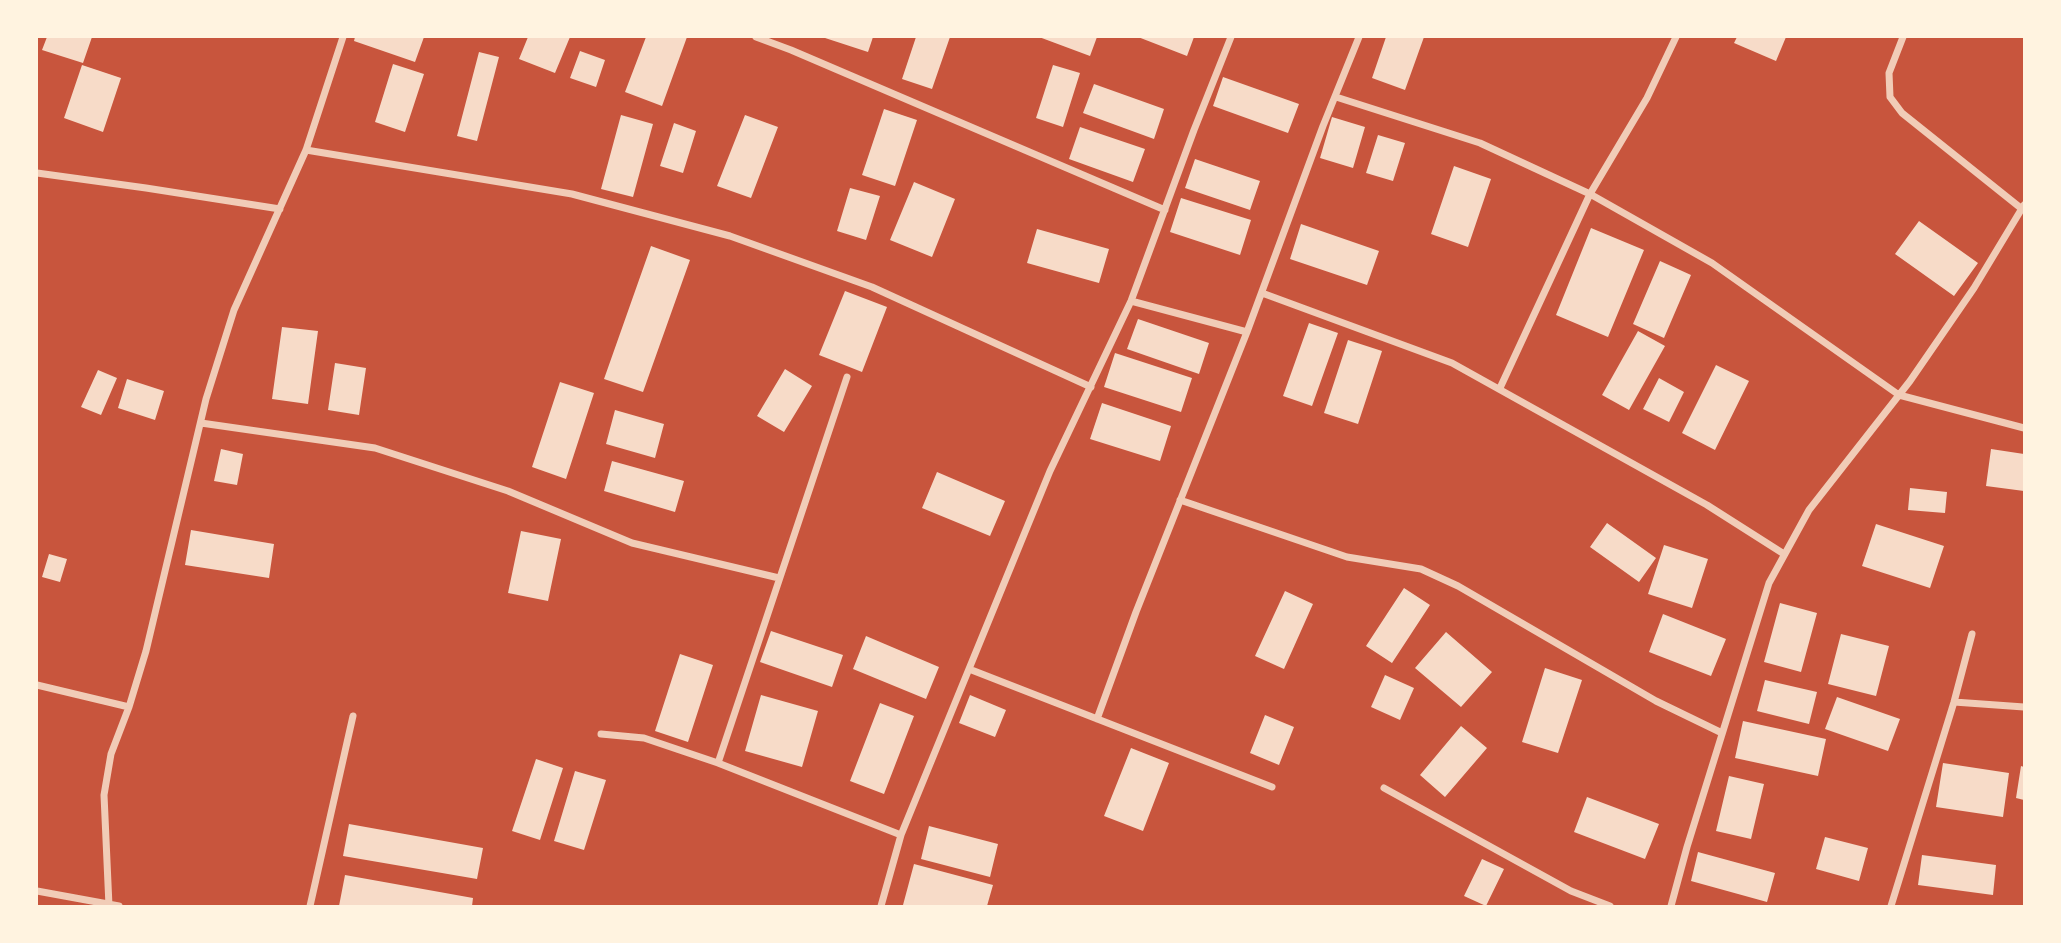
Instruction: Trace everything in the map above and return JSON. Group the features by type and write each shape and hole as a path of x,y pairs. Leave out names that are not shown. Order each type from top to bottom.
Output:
{"street":[{"path":"109,905 104,795 111,754 129,707 160,598 201,424 234,310 306,150 343,37"},
{"path":"756,37 1165,210"},
{"path":"881,906 901,835 1050,471 1131,301 1231,37"},
{"path":"1097,719 1359,37"},
{"path":"1500,388 1590,194 1647,98 1676,37"},
{"path":"1671,906 1769,583 1809,510 1899,395 1974,288 2023,207 1902,113 1890,97 1889,73 1903,37"},
{"path":"1336,97 1480,143 1590,194 1712,263 1899,395 2024,428"},
{"path":"306,150 572,194 730,236 872,287 1091,387"},
{"path":"37,173 280,209"},
{"path":"1262,293 1452,363 1707,505 1784,554"},
{"path":"1131,301 1247,332"},
{"path":"718,763 847,377"},
{"path":"201,424 375,448 508,491 632,543 779,578"},
{"path":"1180,500 1347,557 1421,569 1458,586 1656,701 1722,733"},
{"path":"1891,906 1954,702 1972,634"},
{"path":"969,669 1272,787"},
{"path":"37,685 129,707"},
{"path":"1954,702 2024,707"},
{"path":"310,906 353,716"},
{"path":"601,734 644,738 718,763 901,835"},
{"path":"1384,788 1571,891 1610,906"},
{"path":"37,891 119,906"}],"building":[{"path":"47,37 92,37 83,63 42,50"},
{"path":"355,37 424,37 415,62 354,41"},
{"path":"528,37 570,37 555,73 519,59"},
{"path":"646,37 687,37 662,106 625,92"},
{"path":"822,37 873,37 868,52"},
{"path":"916,37 950,37 932,89 902,79"},
{"path":"1039,37 1097,37 1090,56"},
{"path":"1138,37 1194,37 1187,56"},
{"path":"1386,37 1424,37 1405,90 1372,78"},
{"path":"1737,37 1786,37 1776,61 1734,43"},
{"path":"580,51 605,60 596,87 570,78"},
{"path":"479,52 499,57 477,141 457,136"},
{"path":"393,64 424,74 405,132 375,122"},
{"path":"82,65 121,78 103,132 64,118"},
{"path":"1053,65 1080,73 1063,127 1036,118"},
{"path":"1223,77 1299,104 1288,133 1213,106"},
{"path":"1094,84 1164,109 1154,139 1083,113"},
{"path":"884,109 917,120 895,186 862,175"},
{"path":"621,115 653,124 633,197 601,189"},
{"path":"745,115 778,127 751,198 717,186"},
{"path":"1332,117 1365,127 1353,168 1320,158"},
{"path":"674,123 696,131 683,173 660,166"},
{"path":"1080,127 1145,149 1133,182 1069,159"},
{"path":"1378,135 1405,143 1393,181 1366,173"},
{"path":"1195,159 1260,181 1250,210 1185,188"},
{"path":"1454,166 1491,179 1468,247 1431,234"},
{"path":"914,182 955,199 932,257 890,240"},
{"path":"850,188 880,196 866,240 837,231"},
{"path":"1181,198 1251,220 1240,255 1170,232"},
{"path":"1919,221 1978,263 1954,296 1895,254"},
{"path":"1301,224 1379,251 1367,285 1290,259"},
{"path":"1591,228 1644,250 1608,337 1556,315"},
{"path":"1037,229 1109,249 1099,283 1027,263"},
{"path":"651,246 690,260 643,392 604,379"},
{"path":"1660,261 1691,275 1664,338 1633,324"},
{"path":"845,291 887,307 862,372 819,355"},
{"path":"1138,319 1209,343 1199,374 1127,349"},
{"path":"1309,323 1338,333 1312,406 1283,396"},
{"path":"282,327 318,331 308,404 272,399"},
{"path":"1638,331 1665,346 1629,410 1602,395"},
{"path":"1348,340 1382,351 1358,424 1324,413"},
{"path":"1115,353 1192,378 1181,412 1104,387"},
{"path":"335,363 366,368 359,415 328,410"},
{"path":"1716,365 1749,381 1715,450 1682,433"},
{"path":"785,369 812,386 784,432 757,416"},
{"path":"98,370 117,378 101,415 81,407"},
{"path":"1659,378 1684,392 1669,422 1643,409"},
{"path":"127,379 164,391 155,420 118,408"},
{"path":"560,382 594,393 566,479 532,467"},
{"path":"1102,403 1171,426 1160,461 1090,439"},
{"path":"615,410 664,424 655,458 606,444"},
{"path":"221,449 243,454 237,485 214,481"},
{"path":"1991,449 2024,454 2024,491 1986,486"},
{"path":"612,461 684,481 675,512 604,491"},
{"path":"937,472 1005,501 990,536 922,508"},
{"path":"1910,488 1947,492 1945,513 1908,510"},
{"path":"1607,523 1656,558 1639,582 1590,547"},
{"path":"1876,524 1944,546 1930,588 1862,566"},
{"path":"191,530 274,544 269,578 185,565"},
{"path":"521,531 561,539 548,601 508,593"},
{"path":"1664,545 1708,559 1692,608 1648,594"},
{"path":"49,554 67,559 60,582 42,577"},
{"path":"1404,588 1430,605 1392,663 1366,646"},
{"path":"1285,591 1313,604 1284,669 1255,656"},
{"path":"1780,603 1817,613 1801,672 1764,662"},
{"path":"1663,614 1726,639 1711,676 1649,652"},
{"path":"771,631 843,655 832,687 760,662"},
{"path":"1446,632 1492,672 1461,707 1415,668"},
{"path":"1841,634 1889,646 1876,696 1828,684"},
{"path":"866,636 939,667 926,699 853,669"},
{"path":"680,654 713,665 688,742 655,731"},
{"path":"1545,668 1582,680 1558,753 1522,742"},
{"path":"1385,675 1414,688 1400,720 1371,707"},
{"path":"1765,680 1817,692 1809,724 1757,711"},
{"path":"761,695 818,711 802,767 745,751"},
{"path":"970,695 1006,710 995,737 959,723"},
{"path":"1837,697 1900,719 1888,751 1825,729"},
{"path":"880,703 914,716 884,794 850,781"},
{"path":"1265,715 1294,727 1279,765 1250,753"},
{"path":"1743,721 1826,739 1818,776 1735,758"},
{"path":"1461,726 1487,748 1445,797 1420,775"},
{"path":"1131,748 1169,763 1143,831 1104,816"},
{"path":"536,759 563,768 540,840 512,831"},
{"path":"1943,763 2009,773 2003,817 1936,807"},
{"path":"2021,766 2024,767 2024,800 2016,798"},
{"path":"575,771 606,780 584,850 554,841"},
{"path":"1729,776 1764,784 1751,839 1716,831"},
{"path":"1587,797 1659,824 1645,859 1574,832"},
{"path":"349,824 483,848 477,879 343,856"},
{"path":"929,826 998,844 990,877 921,859"},
{"path":"1825,837 1868,848 1859,881 1816,869"},
{"path":"1698,852 1775,873 1767,902 1691,881"},
{"path":"1922,855 1996,865 1993,895 1918,885"},
{"path":"1482,859 1504,869 1486,906 1464,896"},
{"path":"914,864 993,885 987,906 903,905"},
{"path":"345,875 473,898 472,906 339,906"}]}
